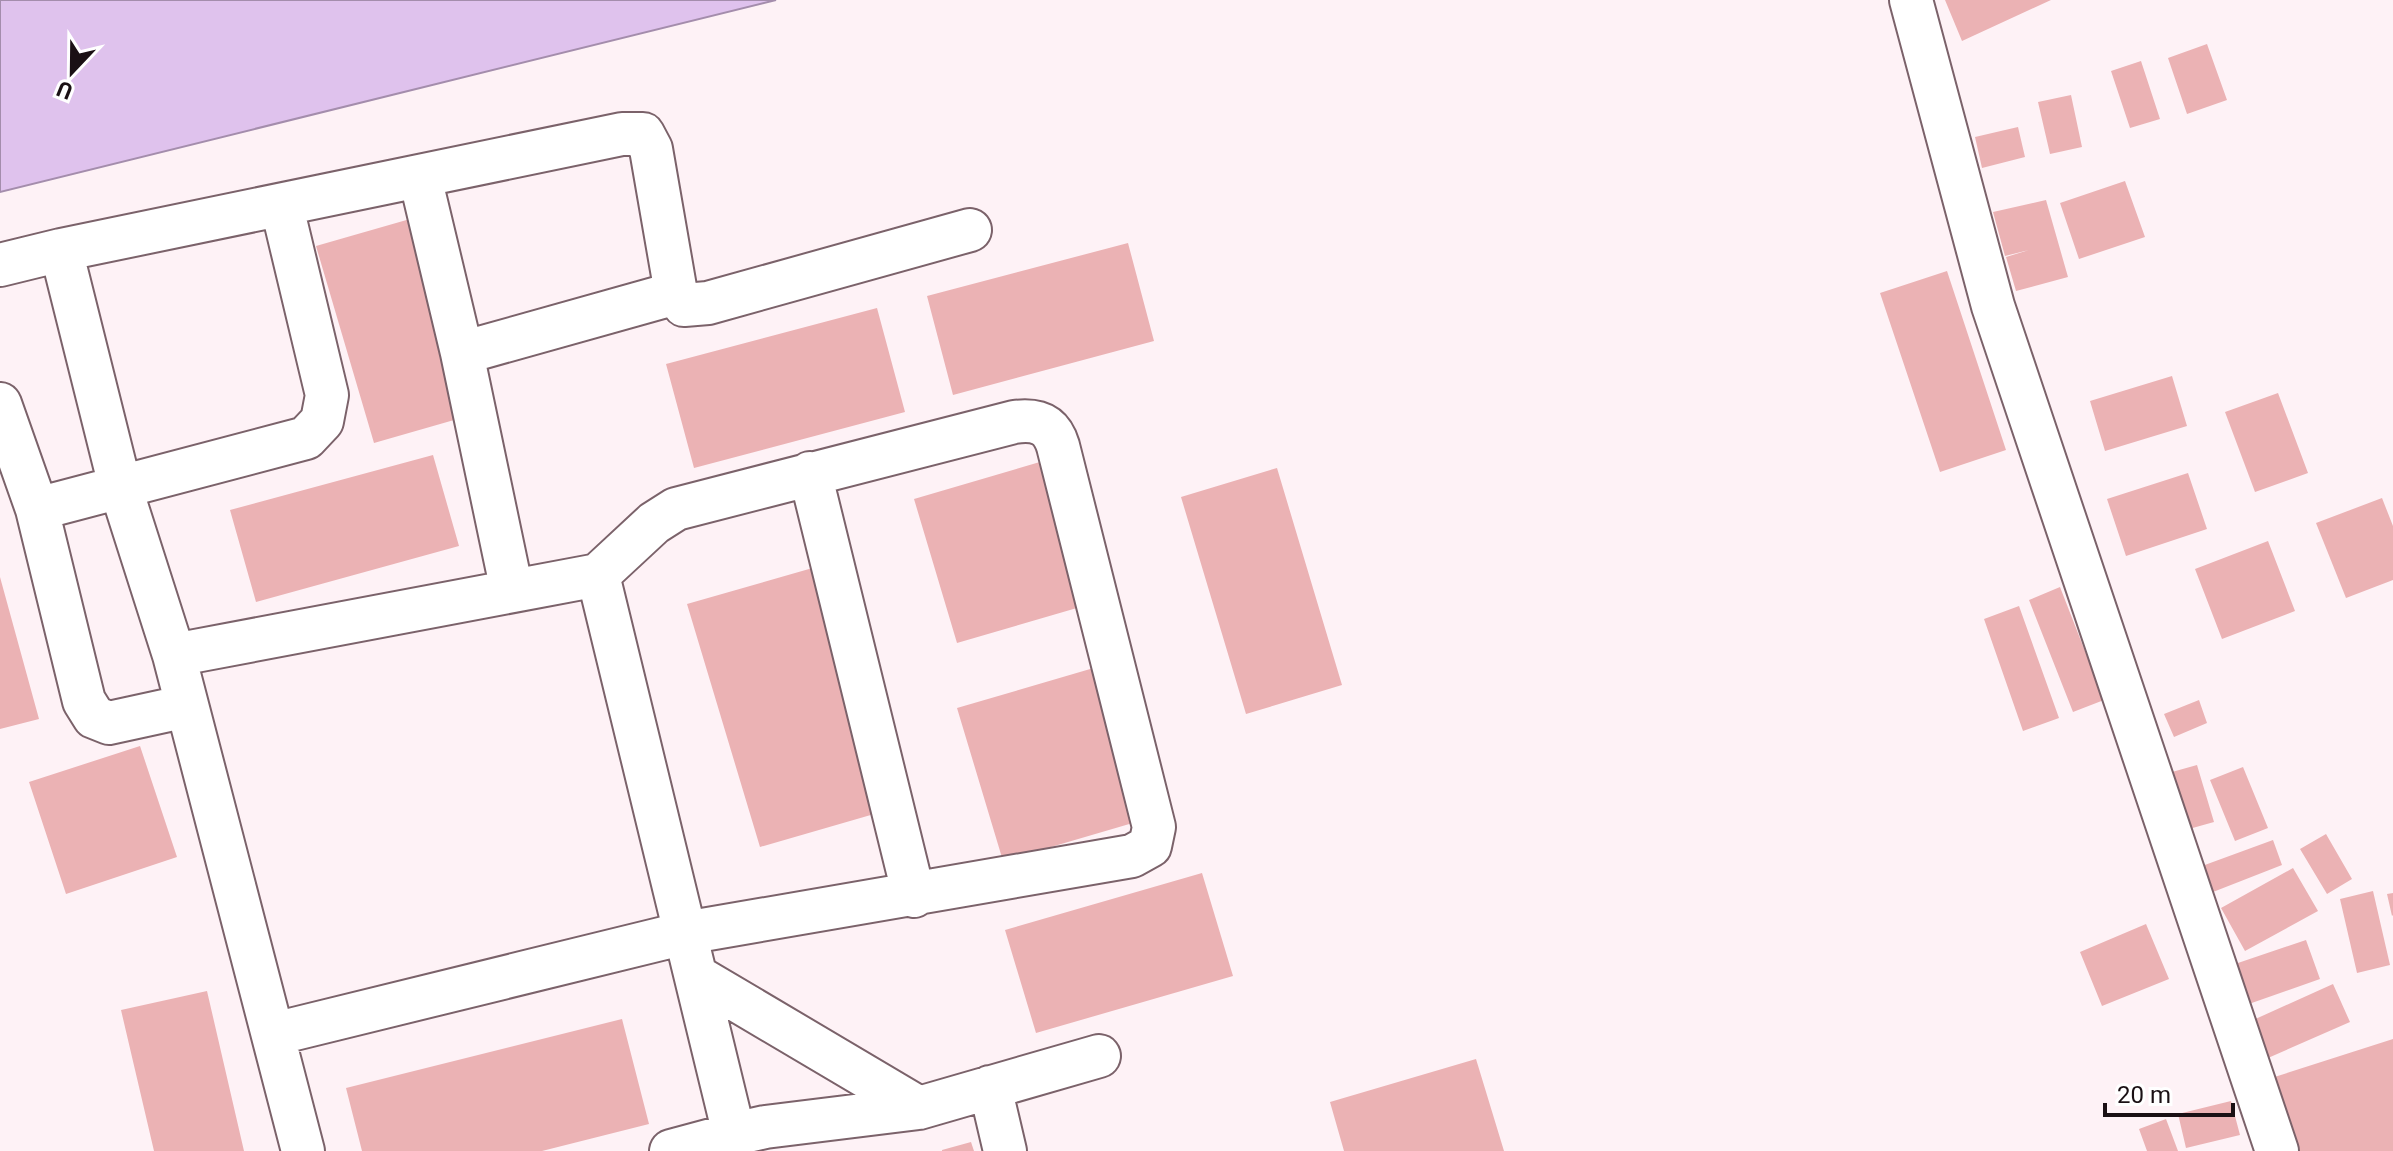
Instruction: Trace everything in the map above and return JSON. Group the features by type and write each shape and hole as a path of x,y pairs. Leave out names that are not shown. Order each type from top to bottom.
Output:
{"lane":[{"path":"1911,0 1993,306 2277,1151"},
{"path":"0,265 622,134 643,134 651,149 676,293 684,305 697,306 970,230"},
{"path":"420,177 462,353 512,591"},
{"path":"37,509 306,438 322,421 327,395 282,207"},
{"path":"61,250 120,486 174,655 303,1151"},
{"path":"462,353 676,293"},
{"path":"0,404 37,509 84,701 90,713 109,723 187,706"},
{"path":"174,655 598,575 654,523 676,509 1014,422 1030,419 1043,423 1054,434 1154,827 1150,846 1132,856 914,896 685,933 274,1034"},
{"path":"810,473 914,896"},
{"path":"598,575 734,1134"},
{"path":"696,976 919,1108"},
{"path":"671,1151 765,1127 919,1108 1099,1056"},
{"path":"990,1087 1012,1145"}],"shaded area":[{"path":"0,0 776,0 0,192"}],"building":[{"path":"1945,0 2051,0 1962,41"},
{"path":"2207,44 2227,100 2187,114 2168,58"},
{"path":"2141,61 2160,119 2130,128 2111,71"},
{"path":"2071,95 2082,147 2050,154 2038,102"},
{"path":"2018,127 2025,157 1982,168 1975,137"},
{"path":"2125,181 2145,237 2079,259 2060,203"},
{"path":"2046,200 2068,277 2016,291 2006,257 2029,250 2005,256 1993,212"},
{"path":"410,219 468,416 374,443 316,246"},
{"path":"1128,243 1154,341 953,395 927,296"},
{"path":"1947,271 2006,450 1940,472 1880,293"},
{"path":"877,308 905,412 694,468 666,364"},
{"path":"2172,376 2187,426 2105,451 2090,401"},
{"path":"2278,393 2308,473 2255,492 2225,412"},
{"path":"433,455 459,546 256,602 230,510"},
{"path":"1050,459 1094,603 957,643 914,499"},
{"path":"1277,468 1342,685 1246,714 1181,497"},
{"path":"2188,473 2207,529 2126,556 2107,499"},
{"path":"2382,498 2393,526 2393,580 2346,598 2316,523"},
{"path":"2268,541 2295,611 2222,639 2195,569"},
{"path":"816,567 888,810 760,847 687,604"},
{"path":"0,577 39,719 0,729"},
{"path":"2060,587 2104,700 2073,712 2029,600"},
{"path":"2019,606 2059,718 2023,731 1984,619"},
{"path":"1097,667 1143,820 1003,861 957,708"},
{"path":"2199,700 2207,723 2174,737 2164,714"},
{"path":"140,746 177,857 66,894 29,782"},
{"path":"2197,765 2214,822 2189,829 2172,772"},
{"path":"2243,767 2268,828 2235,841 2210,780"},
{"path":"2326,834 2352,879 2327,894 2300,849"},
{"path":"2273,840 2282,865 2213,892 2202,866"},
{"path":"2293,868 2318,911 2245,951 2221,908"},
{"path":"1202,873 1233,976 1036,1033 1005,930"},
{"path":"2373,891 2390,965 2357,973 2340,899"},
{"path":"2393,893 2393,915 2392,916 2387,894"},
{"path":"2146,924 2169,979 2102,1006 2080,952"},
{"path":"2306,940 2320,979 2246,1005 2232,965"},
{"path":"2333,984 2350,1022 2268,1058 2251,1021"},
{"path":"207,991 244,1151 154,1151 121,1010"},
{"path":"622,1019 649,1124 542,1151 362,1151 346,1088"},
{"path":"2393,1039 2393,1151 2289,1151 2265,1080"},
{"path":"1476,1059 1504,1151 1344,1151 1330,1102"},
{"path":"2231,1101 2240,1135 2186,1148 2178,1114"},
{"path":"2166,1119 2178,1151 2147,1151 2139,1129"},
{"path":"971,1142 974,1151 942,1151 942,1150"}]}
